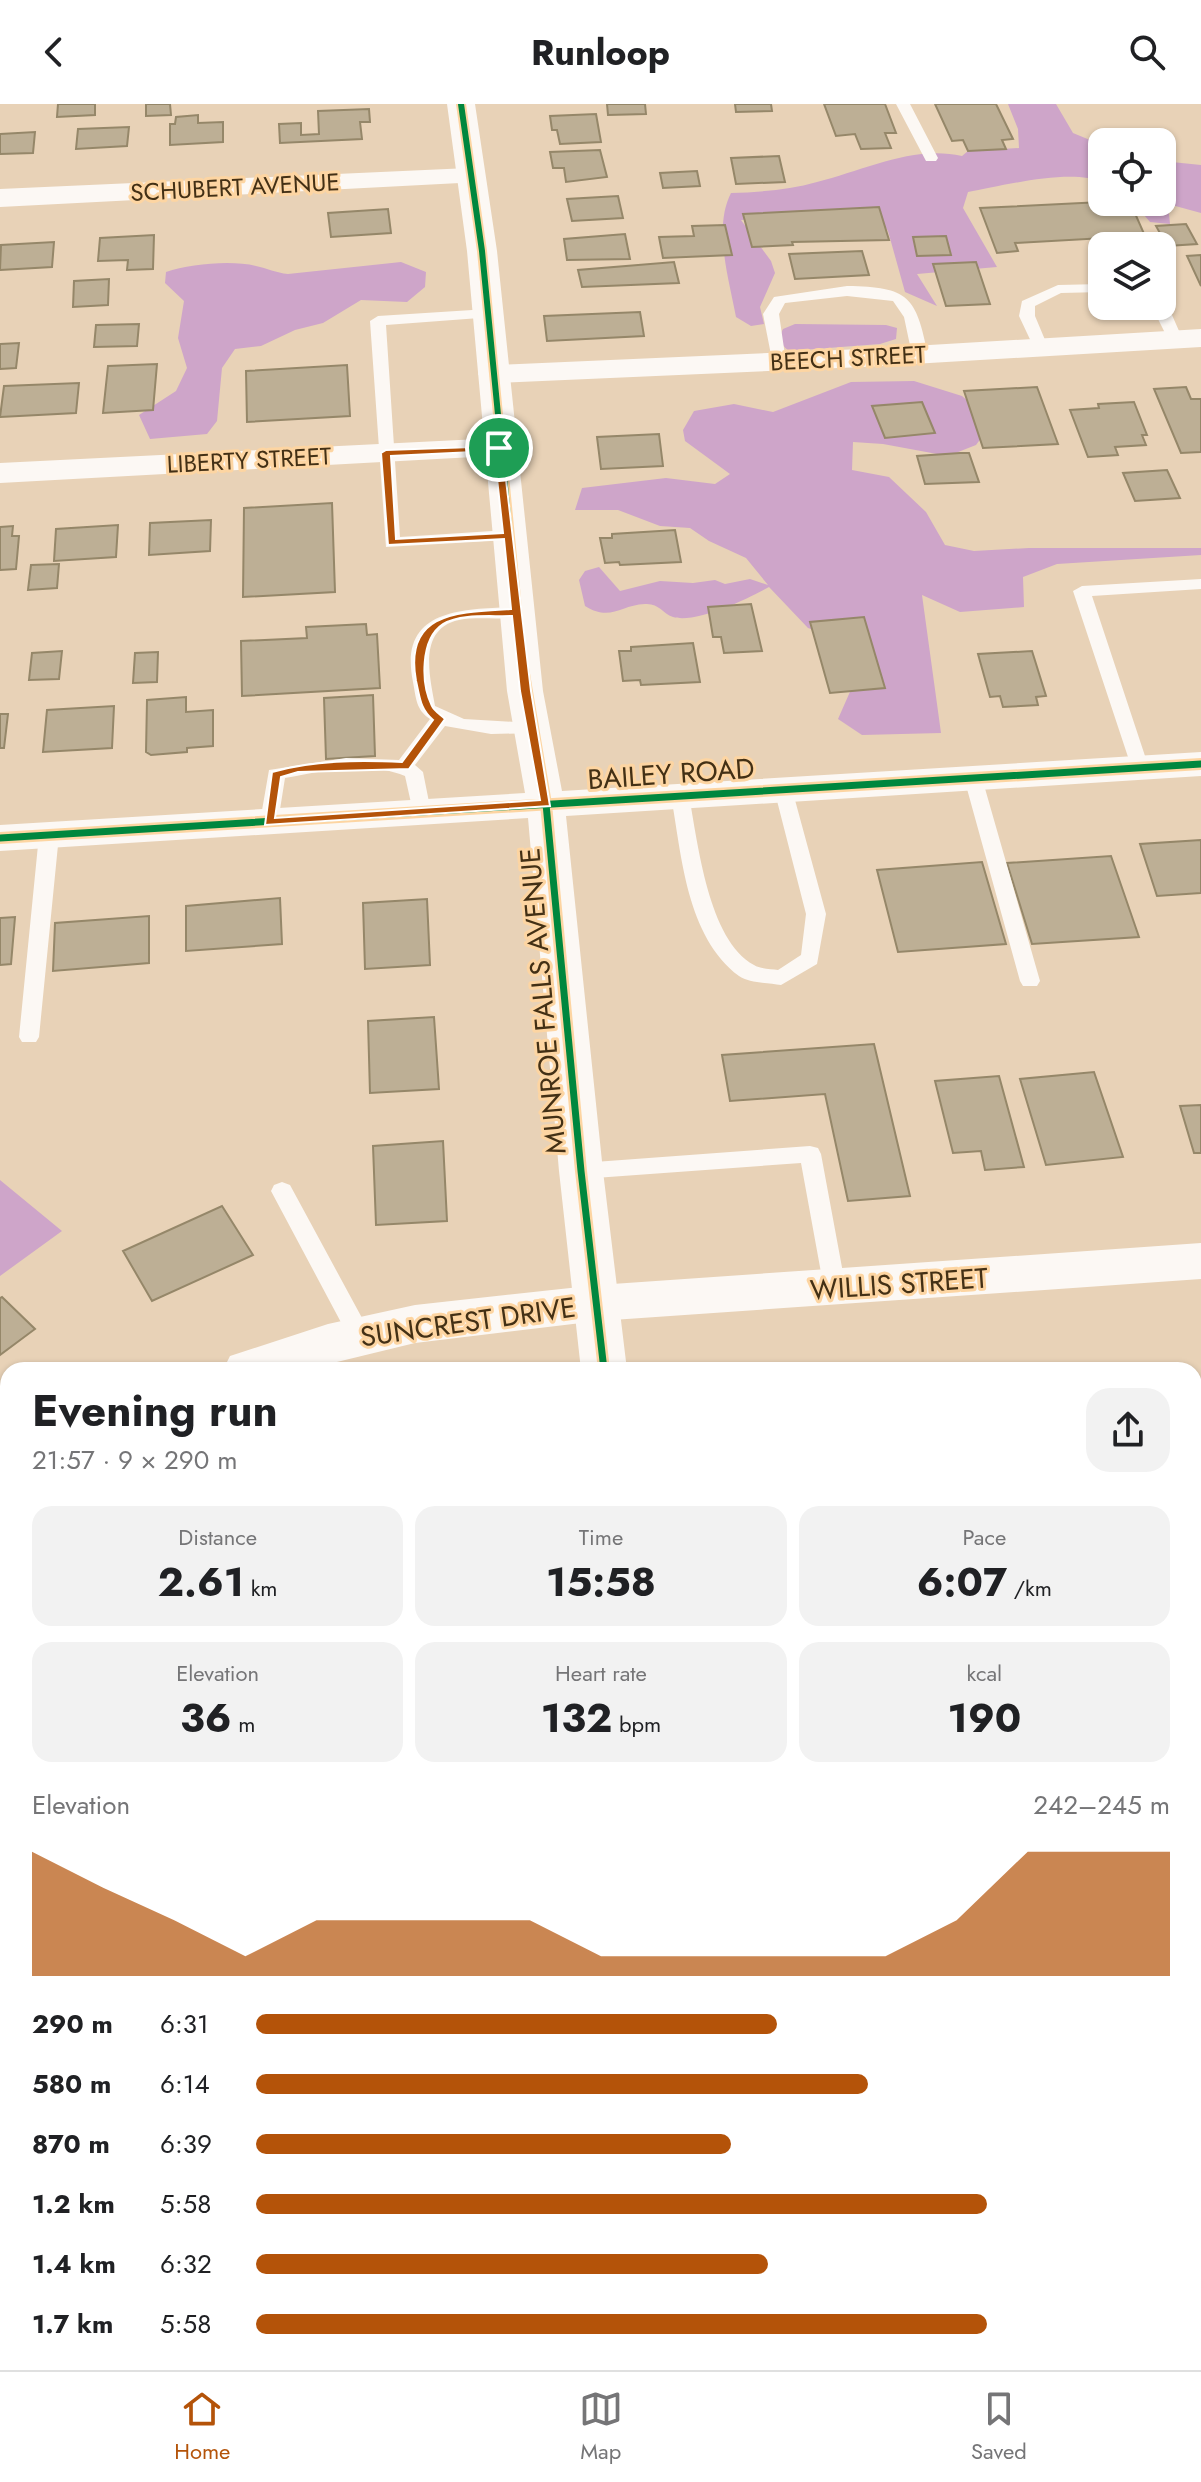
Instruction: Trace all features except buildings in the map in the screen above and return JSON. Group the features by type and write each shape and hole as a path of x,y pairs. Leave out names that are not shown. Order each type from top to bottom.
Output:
{"street":[{"name":"MUNROE FALLS AVENUE","path":"461,104 488,314 516,612 546,804 581,1171 603,1362"},
{"name":"SCHUBERT AVENUE","path":"0,198 469,176"},
{"name":"BEECH STREET","path":"494,374 920,355 1188,339"},
{"name":"LIBERTY STREET","path":"0,473 499,448"},
{"name":"BAILEY ROAD","path":"0,838 1201,764"},
{"name":"WILLIS STREET","path":"598,1303 835,1289 1201,1261"},
{"name":"SUNCREST DRIVE","path":"270,1362 328,1343 415,1324 598,1303"}],"lane":[{"path":"903,104 931,158"},
{"path":"1040,347 1027,316 1027,304 1058,289 1088,288"},
{"path":"778,362 771,314 779,300 807,293 875,292 895,295 907,306 920,355"},
{"path":"488,314 378,321 392,543 508,535"},
{"path":"1169,320 1188,339"},
{"path":"1140,768 1082,591 1201,584"},
{"path":"516,612 456,615 439,622 429,633 417,659 427,709 440,719 480,728 532,729"},
{"path":"405,766 440,719"},
{"path":"269,822 276,774 298,769 368,764 405,766 414,772 422,812"},
{"path":"973,778 1030,981"},
{"path":"680,796 697,888 718,942 748,972 781,978 810,959 816,914 783,789"},
{"path":"29,1037 49,835"},
{"path":"581,1171 810,1154 835,1289"},
{"path":"282,1191 360,1336"}],"shaded area":[{"path":"1008,104 1056,104 1073,133 1088,139 1088,178 1055,177 968,192 963,208 997,267 917,274 937,306 905,292 888,231 880,219 843,213 741,220 771,261 775,273 760,307 764,324 751,326 736,317 723,238 723,222 731,193 796,187 907,156 944,153 962,156 968,151 1019,148 1018,129"},
{"path":"1176,162 1201,165 1201,213 1176,206"},
{"path":"1145,216 1169,216 1170,224 1150,222"},
{"path":"401,262 426,272 425,287 407,302 361,300 323,323 295,330 261,346 235,349 222,368 217,421 207,434 150,439 139,415 176,391 187,368 178,338 184,301 165,283 166,272 198,265 235,263 288,274"},
{"path":"795,324 886,325 897,328 896,339 880,344 789,351 780,339 783,329"},
{"path":"914,381 962,396 993,422 976,445 948,456 853,442 852,470 889,477 926,512 945,545 974,551 1201,548 1201,555 1057,564 1023,577 1024,607 960,612 922,595 941,733 862,735 838,719 853,685 860,646 808,628 769,587 722,609 695,617 673,617 650,604 609,613 585,606 579,580 585,571 599,567 620,591 660,581 693,583 715,580 725,584 750,579 768,585 746,558 709,541 690,528 660,526 618,510 575,510 582,488 666,478 715,484 730,474 685,441 683,430 694,411 734,404 773,412 851,382"},
{"path":"0,1180 62,1231 0,1276"}],"cycle path":[{"path":"461,104 482,251 525,691 546,804 581,1171 603,1362"},
{"path":"0,838 1201,764"}],"route":[{"path":"499,448 525,691 546,804 269,822 276,774 298,769 368,764 405,766 440,719 427,709 417,659 429,633 439,622 456,615 516,612 508,535 392,543 386,453 499,448"}]}
